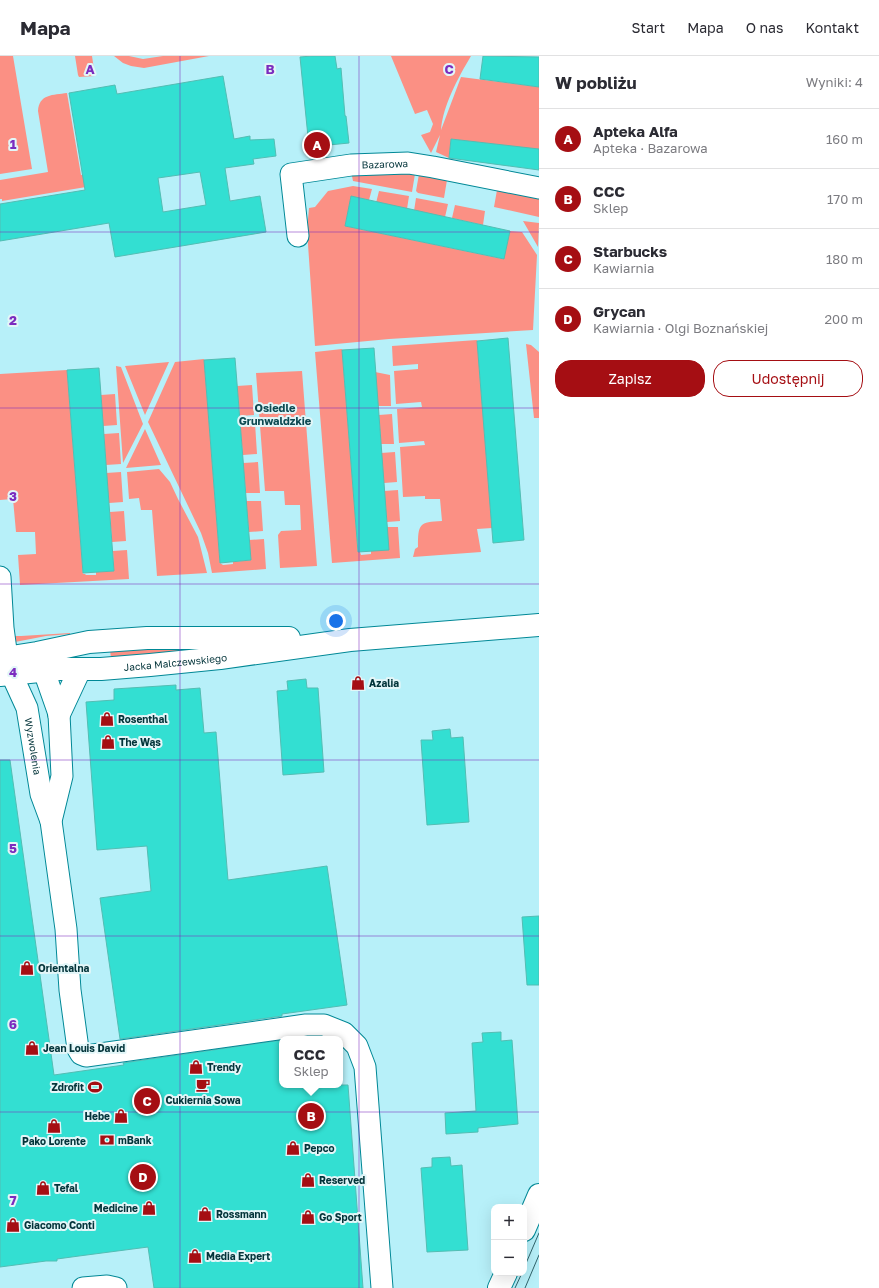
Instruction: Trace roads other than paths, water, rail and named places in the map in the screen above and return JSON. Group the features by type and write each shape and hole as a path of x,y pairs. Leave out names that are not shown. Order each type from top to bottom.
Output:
{"street":[{"name":"Bazarowa","path":"298,236 291,174 351,165 408,163 539,188"},
{"name":"Wyzwolenia","path":"0,577 5,666 27,708 41,794 51,821"},
{"name":"Jacka Malczewskiego","path":"41,662 80,669 101,669 220,658 350,640 539,625"},
{"name":"Jacka Malczewskiego","path":"5,666 41,662 89,642 147,638 277,638 350,640"},
{"path":"41,662 59,714 62,776 51,821 66,929 70,990 78,1049 81,1054 86,1056 306,1025 324,1025 344,1033 357,1046 365,1067 382,1288"},
{"path":"59,714 80,669"},
{"path":"527,1223 539,1195"},
{"path":"499,1288 505,1276"},
{"path":"83,1288 107,1286 116,1288"}],"tram line":[{"path":"527,1261 539,1233"},
{"path":"525,1288 539,1255"},
{"path":"515,1288 521,1276"}],"place":[{"name":"Apteka Alfa","path":"317,145"},
{"name":"Azalia","path":"358,683"},
{"name":"Rosenthal","path":"107,719"},
{"name":"The Wąs","path":"108,742"},
{"name":"Orientalna","path":"27,968"},
{"name":"Jean Louis David","path":"32,1048"},
{"name":"Trendy","path":"196,1067"},
{"name":"Cukiernia Sowa","path":"203,1085"},
{"name":"Zdrofit","path":"95,1087"},
{"name":"Starbucks","path":"147,1101"},
{"name":"Hebe","path":"121,1116"},
{"name":"CCC","path":"311,1116"},
{"name":"Pako Lorente","path":"54,1126"},
{"name":"mBank","path":"107,1140"},
{"name":"Pepco","path":"293,1148"},
{"name":"Grycan","path":"143,1177"},
{"name":"Reserved","path":"308,1180"},
{"name":"Tefal","path":"43,1188"},
{"name":"Medicine","path":"149,1208"},
{"name":"Rossmann","path":"205,1214"},
{"name":"Go Sport","path":"308,1217"},
{"name":"Giacomo Conti","path":"13,1225"},
{"name":"Media Expert","path":"195,1256"}],"district":[{"name":"Osiedle Grunwaldzkie","path":"275,414"}]}
